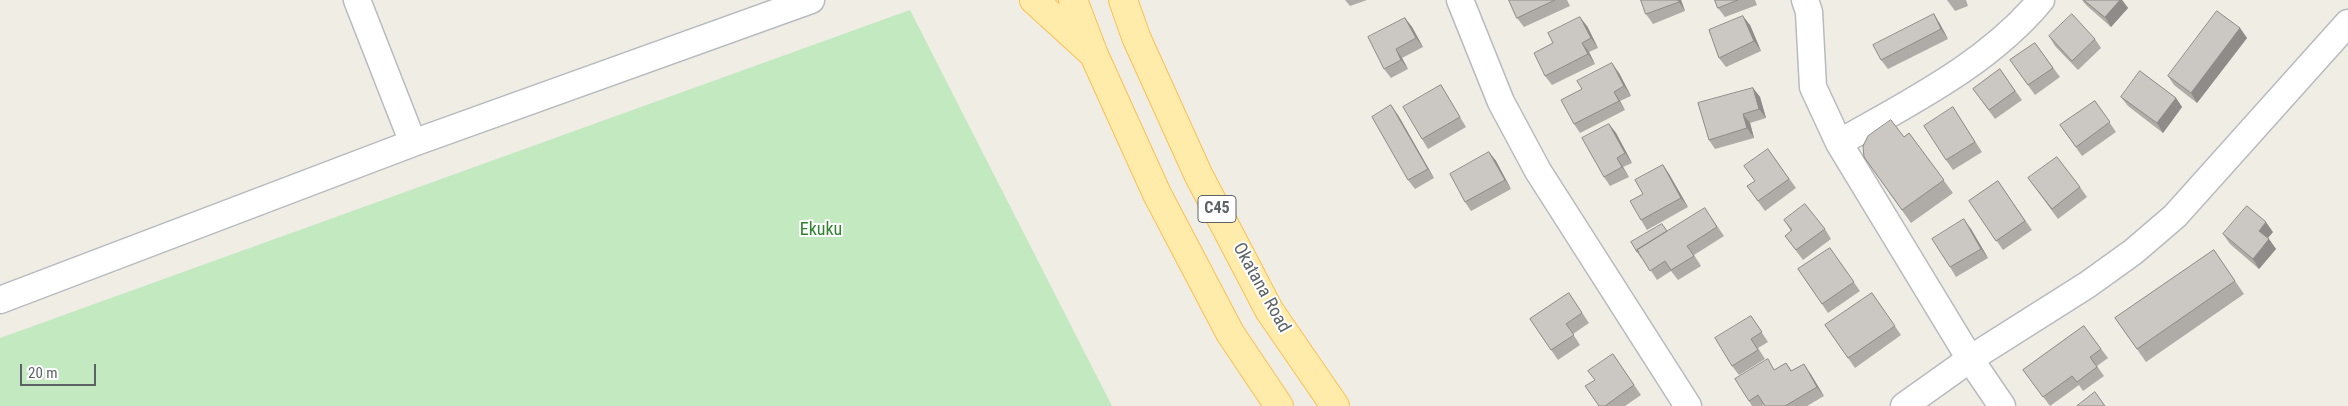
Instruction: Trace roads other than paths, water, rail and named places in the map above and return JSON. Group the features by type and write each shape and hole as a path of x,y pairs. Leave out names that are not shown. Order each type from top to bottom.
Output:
{"main road":[{"path":"1034,0 1094,55"},
{"name":"C45","path":"1074,0 1094,55 1158,194 1230,332 1279,406"},
{"name":"Okatana Road","path":"1123,0 1136,38 1198,174 1269,310 1335,406"}],"street":[{"path":"357,0 413,143"},
{"path":"0,300 413,143 811,0"},
{"path":"1460,0 1501,102 1538,171 1688,406"},
{"path":"1805,0 1809,12 1812,87 1839,143 1970,359 2002,406"},
{"path":"1839,143 1930,91 1980,56 2029,14 2041,0"},
{"path":"1904,406 1970,359 2087,285 2132,252 2175,216 2348,23"}],"park label":[{"name":"Ekuku","path":"821,230"}]}
